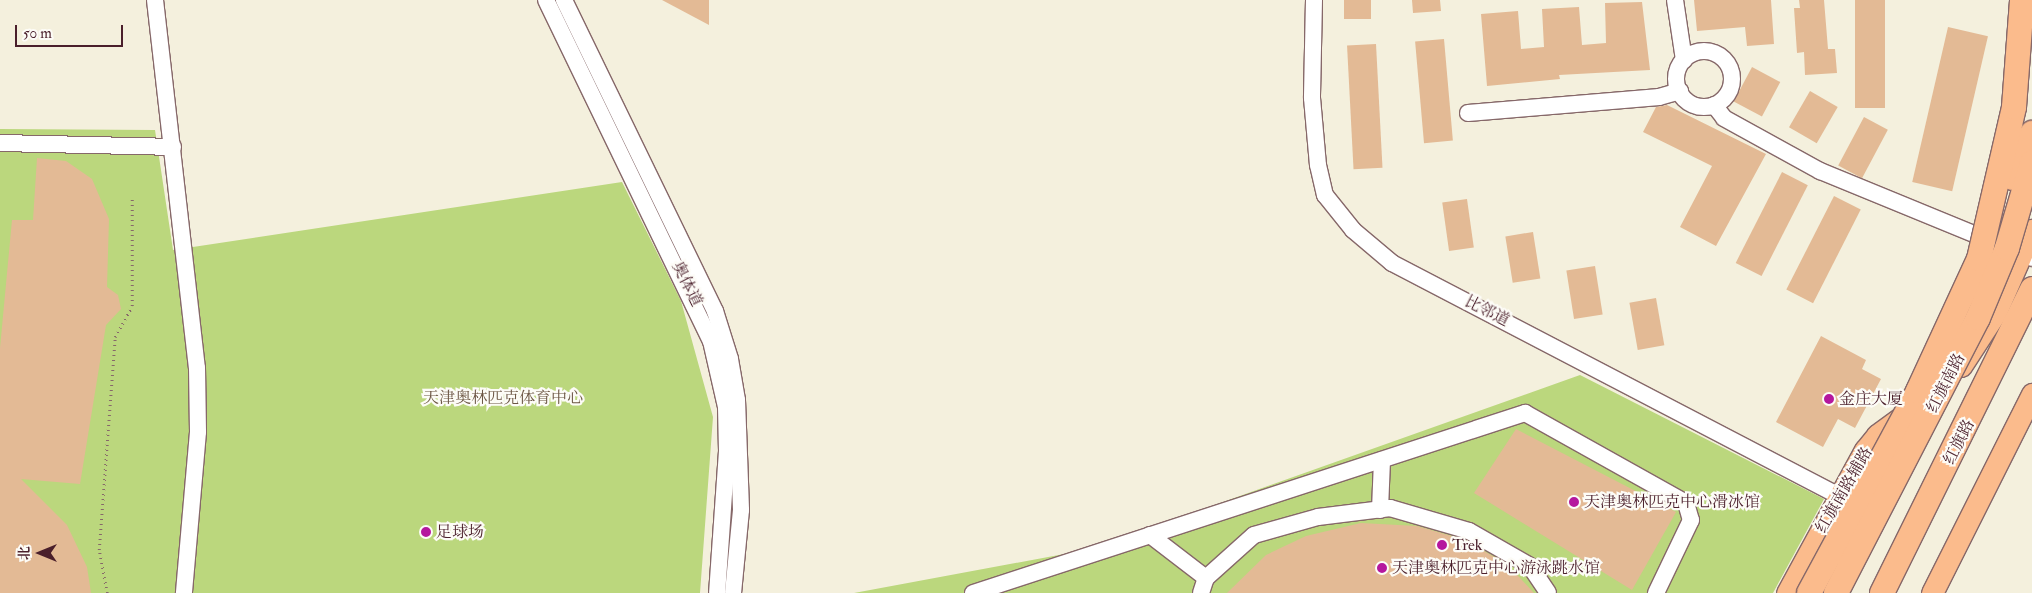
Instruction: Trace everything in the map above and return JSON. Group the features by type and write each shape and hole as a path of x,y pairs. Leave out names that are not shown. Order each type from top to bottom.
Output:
{"highway":[{"path":"1979,259 2014,107 2022,0"},
{"path":"1809,593 1918,391 1979,259 2032,133"},
{"name":"红旗南路","path":"1836,593 1939,398 2021,253 2032,163"},
{"name":"红旗路","path":"1882,593 2032,289"}],"main road":[{"name":"红旗南路辅路","path":"1787,593 1839,496 1876,435 1959,369 1981,340 2032,230"},
{"path":"1932,593 2032,394"}],"street":[{"path":"155,0 197,368 198,432 184,593"},
{"name":"奥体道","path":"546,0 701,313 714,348 726,407 727,452 717,593"},
{"path":"564,0 715,312 730,359 738,400 741,510 734,593"},
{"name":"比邻道","path":"1314,0 1312,98 1318,165 1326,195 1353,230 1392,263 1839,496"},
{"path":"1675,0 1684,60 1677,77 1680,91 1696,106 1714,106 1731,86 1725,61 1701,52 1684,60"},
{"path":"1468,113 1659,96 1680,91"},
{"path":"1714,106 1724,118 1820,171 2021,253"},
{"path":"0,143 173,147"},
{"path":"973,593 1526,413 1686,503 1691,520 1656,593"},
{"path":"1380,510 1382,460"},
{"path":"1150,535 1204,586 1254,535 1318,517 1390,508 1469,530 1530,566 1548,593"}],"path":[{"path":"107,593 99,550 116,337 132,306 132,196"}],"green space":[{"name":"天津奥林匹克体育中心","path":"0,129 155,130 173,250 622,182 681,301 713,417 700,593 0,593"},
{"path":"1580,375 1824,499 1773,593 854,593 1091,549"}],"building":[{"path":"662,0 709,0 709,25"},
{"path":"1344,0 1371,0 1371,19 1344,19"},
{"path":"1412,0 1440,0 1441,11 1413,13"},
{"path":"1694,0 1771,0 1774,44 1747,46 1745,27 1697,31"},
{"path":"1799,0 1824,0 1828,49 1835,49 1837,73 1805,75 1804,52 1797,53 1794,8 1800,8"},
{"path":"1855,0 1885,0 1885,108 1855,108"},
{"path":"1642,2 1650,70 1559,75 1560,79 1487,86 1481,14 1518,11 1521,49 1544,47 1542,9 1579,7 1582,45 1606,43 1605,3"},
{"path":"1948,27 1988,36 1952,191 1912,182"},
{"path":"1444,39 1453,141 1424,143 1415,42"},
{"path":"1376,44 1382,168 1354,169 1347,46"},
{"path":"1752,67 1780,82 1762,116 1734,101"},
{"path":"1810,91 1838,107 1817,143 1789,127"},
{"path":"1667,105 1766,154 1716,246 1680,227 1712,166 1643,132 1656,107"},
{"path":"1864,117 1888,130 1862,178 1838,166"},
{"path":"37,158 66,161 92,179 109,219 107,287 118,295 121,309 106,325 80,484 21,479 67,525 87,567 91,593 0,593 0,348 12,220 33,220"},
{"path":"1782,172 1808,185 1762,276 1736,263"},
{"path":"1834,196 1861,210 1813,303 1786,290"},
{"path":"1467,199 1474,248 1449,251 1442,202"},
{"path":"1533,232 1540,278 1513,283 1505,236"},
{"path":"1595,266 1603,314 1574,319 1566,271"},
{"path":"1656,298 1664,345 1638,350 1629,303"},
{"name":"金庄大厦","path":"1821,336 1866,360 1862,369 1881,379 1855,428 1838,419 1823,447 1776,422"},
{"name":"天津奥林匹克中心滑冰馆","path":"1516,429 1676,512 1632,590 1474,493"},
{"name":"天津奥林匹克中心游泳跳水馆","path":"1361,523 1417,526 1465,540 1508,565 1534,593 1227,593 1266,555 1306,536"}],"place":[{"name":"金庄大厦","path":"1829,399"},
{"name":"天津奥林匹克中心滑冰馆","path":"1574,502"},
{"name":"足球场","path":"426,532"},
{"name":"Trek","path":"1442,545"},
{"name":"天津奥林匹克中心游泳跳水馆","path":"1382,568"}]}
